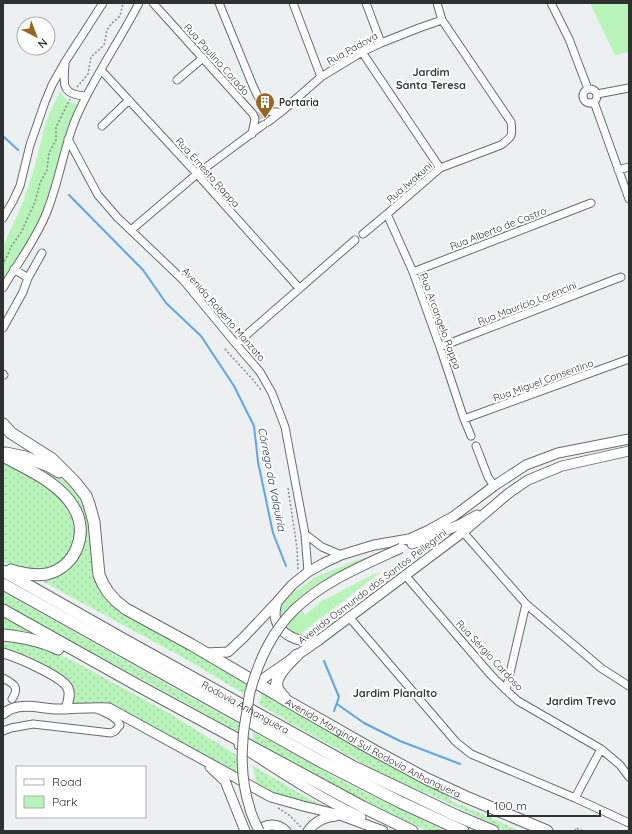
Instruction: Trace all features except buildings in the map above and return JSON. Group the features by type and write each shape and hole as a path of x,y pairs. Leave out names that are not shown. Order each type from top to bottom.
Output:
{"highway":[{"path":"3,424 11,433 52,459 75,482"},
{"path":"3,454 25,456 43,463 75,482"},
{"path":"3,454 42,478 62,493 77,513 81,530 77,548 67,563 55,571 48,574 30,575 22,574 3,567"},
{"name":"Avenida Marginal Sul Rodovia Anhanguera","path":"75,482 86,496 92,512 99,575 108,592 126,609 206,653 375,751 466,797 547,831"},
{"name":"Rodovia Anhanguera","path":"3,571 120,638 352,766 457,816 493,831"},
{"name":"Rodovia Anhanguera","path":"3,584 320,761 400,802 463,831"},
{"path":"3,610 196,717 363,807 412,831"},
{"path":"3,635 17,636 48,644 137,685"},
{"path":"289,702 276,686 276,680 280,673 297,655"}],"main road":[{"name":"Avenida Osmundo dos Santos Pellegrini","path":"401,548 454,516 494,486 526,465 558,453 629,439"},
{"name":"Avenida Osmundo dos Santos Pellegrini","path":"257,683 319,640 463,532 509,493 528,480 562,466 629,451"},
{"name":"Avenida Osmundo dos Santos Pellegrini","path":"401,548 459,524 497,503"},
{"name":"Avenida Osmundo dos Santos Pellegrini","path":"206,653 228,652 244,637 292,585 308,572 324,563 341,555 374,545 409,539 429,530"},
{"path":"286,831 274,825 266,826 258,831 250,810 245,788 242,757 243,739 250,692 265,650 284,621 305,600 347,574 401,548"},
{"path":"277,602 275,614 277,622 284,633 302,641 319,640"},
{"path":"3,653 20,659 64,682 68,687 70,694 66,709"},
{"path":"3,714 12,709 22,707 66,709 93,707 109,708 271,797 340,815 383,831"},
{"path":"196,717 321,797 389,831"},
{"path":"193,754 225,781 245,831"},
{"path":"308,831 316,822 323,818 340,815"}],"street":[{"path":"3,217 20,186 30,145 52,85 103,3"},
{"path":"3,288 46,215 68,139 86,96 139,3"},
{"name":"Rua Paulino Corado","path":"154,3 250,111 262,113"},
{"path":"220,3 262,113 252,134"},
{"path":"294,3 322,77"},
{"path":"366,3 381,43"},
{"path":"437,3 442,20"},
{"path":"551,3 569,39 588,89"},
{"name":"Rua Padova","path":"131,230 197,174 266,124 322,77 362,52 381,43 442,20"},
{"name":"Rua Iwakuni","path":"363,234 440,168 501,145 510,139 513,132 511,122 442,20"},
{"path":"362,52 440,168"},
{"path":"177,80 203,58"},
{"path":"65,62 64,76 67,90 73,94 86,96"},
{"name":"Rua Ernesto Rappa","path":"101,70 299,288"},
{"path":"597,94 629,88"},
{"path":"588,89 593,89 597,94 597,99 594,102 587,102 583,99 583,94 588,89"},
{"path":"102,126 128,100"},
{"path":"594,102 629,199"},
{"path":"262,113 281,112"},
{"name":"Avenida Roberto Manzato","path":"68,139 98,195 117,217 183,280 260,372 272,392 285,427 305,534 308,572"},
{"path":"618,170 629,167"},
{"name":"Rua Alberto de Castro","path":"413,272 592,203"},
{"name":"Rua Arcangelo Rappa","path":"387,214 413,272 471,436"},
{"path":"236,344 355,240"},
{"path":"3,328 23,292 28,278 42,252"},
{"path":"14,269 28,278"},
{"name":"Rua Maurício Lorencini","path":"440,347 621,277"},
{"name":"Rua Miguel Consentino","path":"464,419 629,359"},
{"path":"476,446 488,477 494,486"},
{"path":"463,532 526,604 601,668 629,686"},
{"path":"305,534 322,547 341,555"},
{"name":"Rua Sérgio Cardoso","path":"405,575 490,674 518,701 601,748 620,765 629,777"},
{"path":"506,690 526,604"},
{"path":"349,617 456,742 471,754 575,798 629,823"},
{"path":"3,678 13,684 16,688 12,699"},
{"path":"3,731 33,724 111,733 118,728 120,725 118,721 93,707"},
{"path":"575,798 601,748"}],"path":[{"path":"3,265 11,247 22,231 35,202 40,183 47,170 49,153 56,140 56,127 73,94 88,74 91,57 104,45 107,30 120,16 123,3"},
{"path":"225,349 261,390"},
{"path":"288,485 297,548 299,580"},
{"path":"574,831 576,828 584,831"}],"green space":[{"path":"590,3 629,3 629,52 615,55"},
{"path":"60,91 69,101 74,104 81,104 45,214 3,285 3,246 22,205 34,169 45,125"},
{"path":"24,461 52,472 71,486 79,497 85,506 88,518 93,561 127,613 248,686 246,695 184,658 42,581 53,578 62,573 76,561 83,544 85,523"},
{"path":"3,462 42,482 67,503 75,521 76,540 68,554 55,567 39,571 12,566 3,562"},
{"path":"376,554 314,586 295,601 305,615 322,601 370,576 381,572 300,634 291,631 285,626 278,610 289,596 314,578 354,561"},
{"path":"3,592 240,725 239,732 3,603"},
{"path":"3,617 28,631 29,629 38,634 37,636 3,632"},
{"path":"3,642 26,644 51,651 79,664 172,715 238,756 240,774 111,706 72,705 74,699 73,692 3,649"},
{"path":"262,692 448,795 450,800 520,831 505,831 429,794 375,770 259,704"},
{"path":"254,732 344,782 445,831 427,831 343,790 299,767 253,740"},
{"path":"253,766 309,799 337,811 275,795 257,786"}],"waterway":[{"name":"Córrego da Valquiria","path":"3,136 18,150"},
{"name":"Córrego da Valquiria","path":"69,195 143,270 166,303 201,336 234,386 254,426 258,462 273,533 286,566"},
{"name":"Córrego da Valquiria","path":"324,661 339,697 334,711"},
{"path":"337,704 364,723 400,741 460,764"}],"tunnel":[{"path":"259,116 265,113"}],"place":[{"name":"Portaria","path":"265,119"}],"district":[{"name":"Jardim Santa Teresa","path":"431,78"},
{"name":"Jardim Planalto","path":"395,693"},
{"name":"Jardim Trevo","path":"581,701"}]}
